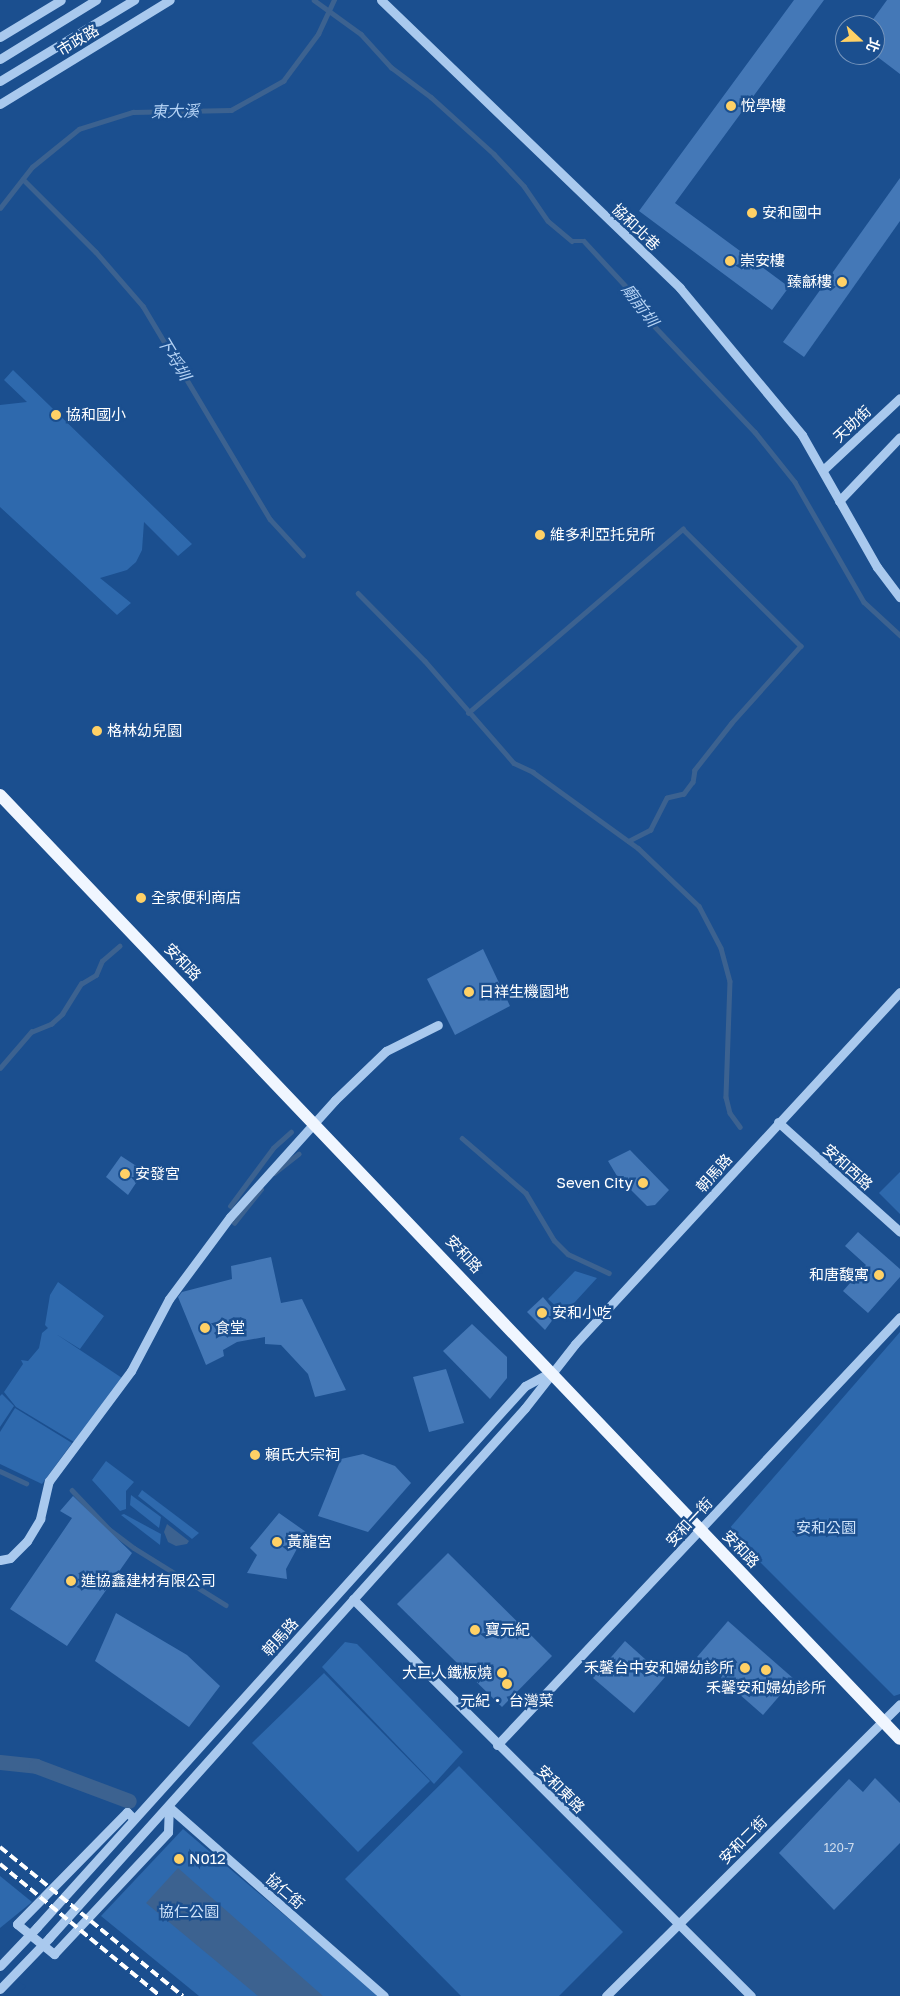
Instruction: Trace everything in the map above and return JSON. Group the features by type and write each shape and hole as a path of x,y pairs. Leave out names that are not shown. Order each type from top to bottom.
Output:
{"main road":[{"name":"安和路","path":"0,795 900,1739"}],"street":[{"path":"0,37 61,0"},
{"name":"市政路","path":"0,58 96,0"},
{"name":"市政路","path":"0,81 134,0"},
{"name":"市政路","path":"0,104 170,0"},
{"name":"協和北巷","path":"382,0 680,288 802,435 877,567 900,596"},
{"name":"天助街","path":"823,470 900,398"},
{"path":"839,501 900,437"},
{"name":"朝馬路","path":"0,1989 169,1807 525,1408 551,1373 778,1122 900,992"},
{"path":"0,1560 10,1558 28,1541 40,1518 49,1481 131,1371 169,1299 230,1217 314,1123 386,1051 438,1025"},
{"name":"安和西路","path":"778,1122 900,1232"},
{"name":"安和一街","path":"496,1745 900,1317"},
{"name":"朝馬路","path":"0,1966 37,1928 525,1386 551,1373"},
{"name":"安和東路","path":"353,1599 496,1745 751,1996"},
{"name":"安和二街","path":"606,1996 900,1704"},
{"path":"134,1819 126,1812 18,1924 54,1954 168,1832 169,1807"},
{"name":"協仁街","path":"169,1807 384,1996"}],"green space":[{"path":"13,370 192,544 178,556 144,522 142,550 136,562 127,570 100,578 131,603 117,615 0,507 0,405 27,402 4,380"},
{"path":"900,1172 900,1214 879,1193"},
{"path":"575,1271 597,1278 564,1314 548,1299"},
{"path":"58,1282 104,1316 80,1349 56,1334 122,1378 74,1442 16,1407 4,1392 23,1364 21,1360 28,1361 39,1348 42,1333 48,1328 45,1325 50,1295"},
{"name":"安和公園","path":"900,1332 900,1694 894,1696 728,1530"},
{"path":"2,1394 14,1406 0,1427 0,1396"},
{"path":"15,1408 72,1443 42,1484 0,1464 0,1432"},
{"path":"106,1461 134,1482 126,1491 126,1509 120,1511 92,1480"},
{"path":"142,1490 199,1533 192,1539 138,1496"},
{"path":"131,1495 161,1517 159,1528 130,1505"},
{"path":"124,1514 161,1534 160,1545 121,1515"},
{"path":"345,1642 357,1644 463,1752 434,1784 322,1667"},
{"path":"324,1673 430,1781 358,1852 252,1743"},
{"path":"459,1766 623,1932 559,1996 461,1996 345,1879"},
{"name":"協仁公園","path":"183,1829 380,1996 199,1996 101,1916"},
{"path":"0,1876 32,1902 0,1928"}],"shaded area":[{"path":"167,1524 189,1541 187,1544 176,1546 168,1542 164,1532"},
{"path":"178,1868 323,1996 258,1996 146,1903"}],"pier":[{"path":"0,1971 26,1986 17,1996 0,1996"}],"building":[{"name":"悅學樓","path":"794,0 824,0 675,203 789,287 772,310 639,211"},
{"path":"887,0 900,0 900,74 885,63 885,15 876,15"},
{"name":"臻龢樓","path":"900,178 900,221 804,357 783,342"},
{"name":"日祥生機園地","path":"483,949 510,1006 455,1035 427,979"},
{"name":"Seven City","path":"630,1150 669,1190 655,1205 647,1206 617,1176 608,1161"},
{"name":"安發宮","path":"121,1156 144,1171 128,1195 106,1177"},
{"name":"和唐馥寓","path":"858,1232 900,1269 900,1277 868,1313 843,1291 866,1265 845,1246"},
{"path":"271,1257 281,1303 302,1299 346,1390 315,1397 308,1374 281,1345 265,1344 265,1337 237,1342 223,1350 224,1356 206,1365 178,1297 182,1292 232,1279 231,1266"},
{"name":"安和小吃","path":"543,1297 557,1314 545,1330 527,1312"},
{"path":"472,1324 507,1357 507,1378 490,1399 443,1351"},
{"path":"446,1369 464,1423 429,1432 413,1377"},
{"path":"363,1454 395,1466 411,1483 368,1532 318,1516 341,1459"},
{"name":"進協鑫建材有限公司","path":"73,1496 132,1553 67,1646 10,1609 72,1518 60,1511"},
{"name":"黃龍宮","path":"279,1513 306,1532 286,1569 287,1579 247,1573 257,1555 250,1548"},
{"name":"寶元紀","path":"448,1553 552,1656 502,1707 397,1604"},
{"path":"116,1613 187,1655 220,1686 189,1727 95,1661"},
{"name":"禾馨台中安和婦幼診所","path":"728,1621 794,1679 763,1715 697,1657"},
{"path":"625,1641 665,1677 634,1713 593,1678"},
{"path":"875,1778 900,1803 900,1843 834,1910 779,1853 849,1779 863,1792"}],"waterway":[{"name":"廟前圳","path":"314,0 361,34 391,67 431,97 494,154 524,186 548,221 572,241 584,241 647,309 642,313 755,432 795,482 864,602 900,635"},
{"name":"東大溪","path":"0,208 32,167 79,129 133,112 231,110 283,81 318,34 334,0"},
{"name":"下埒圳","path":"23,179 96,252 143,306 270,519 303,555"},
{"path":"468,713 683,529 801,646 732,723 695,770 693,782 684,794 667,798 651,830 629,841"},
{"path":"358,593 425,661 514,763 533,772 638,848 699,906 721,948 730,981 726,1097 730,1113 740,1127"},
{"path":"0,1068 31,1032 51,1024 62,1014 81,984 96,975 102,961 119,946"},
{"path":"230,1206 273,1148 291,1132"},
{"path":"462,1138 526,1193 554,1240 568,1254 609,1273"},
{"path":"274,1173 298,1154"},
{"path":"234,1223 261,1189"},
{"path":"0,1471 26,1483"},
{"path":"72,1490 109,1529 134,1548 226,1605"},
{"path":"0,1762 36,1766 129,1801"}],"railway":[{"path":"0,1847 183,1996"},
{"path":"0,1864 160,1996"}],"place":[{"name":"悅學樓","path":"731,106"},
{"name":"安和國中","path":"752,213"},
{"name":"崇安樓","path":"730,261"},
{"name":"臻龢樓","path":"842,282"},
{"name":"協和國小","path":"56,415"},
{"name":"維多利亞托兒所","path":"540,535"},
{"name":"格林幼兒園","path":"97,731"},
{"name":"全家便利商店","path":"141,898"},
{"name":"日祥生機園地","path":"469,992"},
{"name":"安發宮","path":"125,1174"},
{"name":"Seven City","path":"643,1183"},
{"name":"和唐馥寓","path":"879,1275"},
{"name":"安和小吃","path":"542,1313"},
{"name":"食堂","path":"205,1328"},
{"name":"賴氏大宗祠","path":"255,1455"},
{"name":"黃龍宮","path":"277,1542"},
{"name":"進協鑫建材有限公司","path":"71,1581"},
{"name":"寶元紀","path":"475,1630"},
{"name":"禾馨台中安和婦幼診所","path":"745,1668"},
{"name":"禾馨安和婦幼診所","path":"766,1670"},
{"name":"大巨人鐵板燒","path":"502,1673"},
{"name":"元紀‧ 台灣菜","path":"507,1684"},
{"name":"N012","path":"179,1859"}]}
